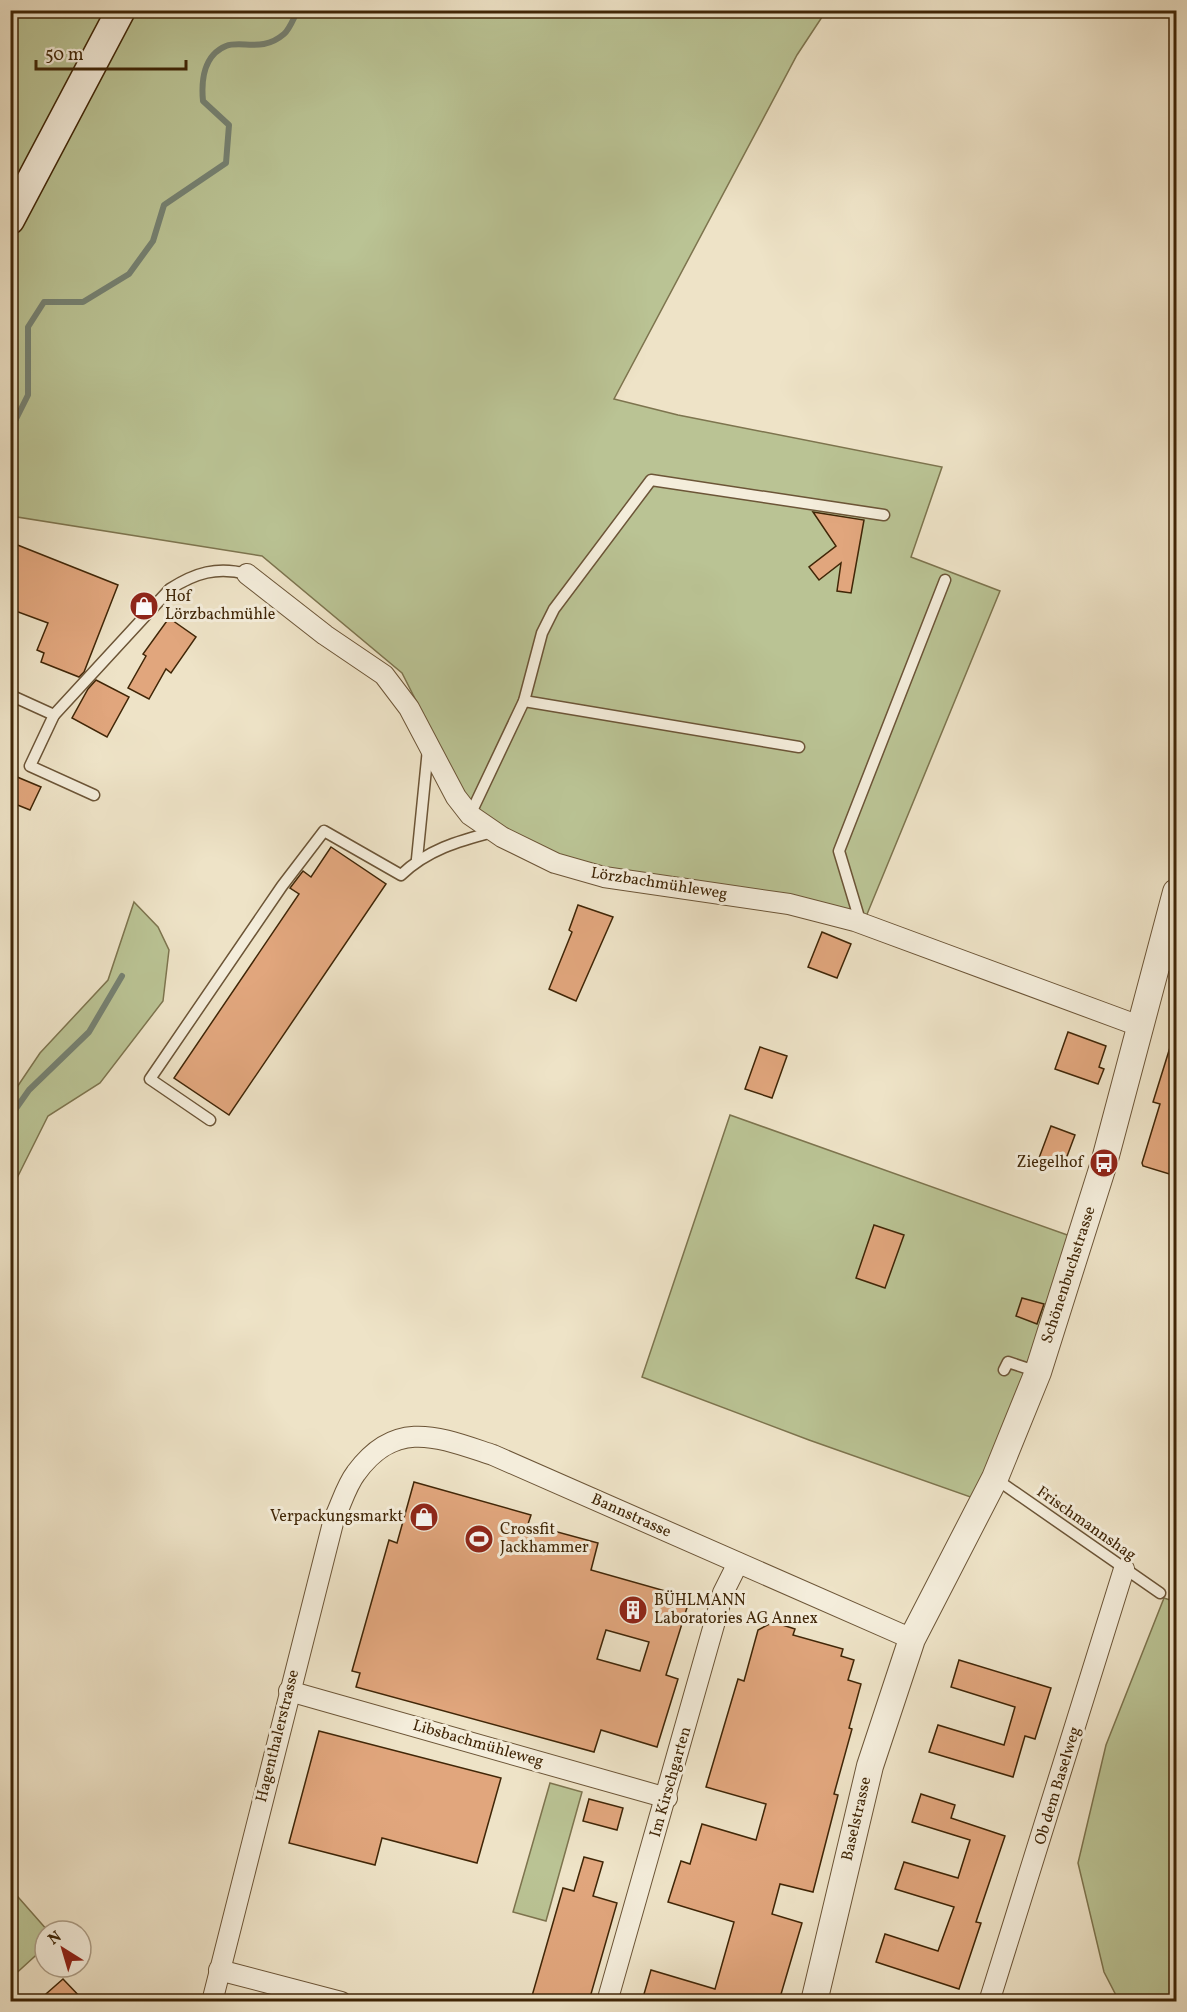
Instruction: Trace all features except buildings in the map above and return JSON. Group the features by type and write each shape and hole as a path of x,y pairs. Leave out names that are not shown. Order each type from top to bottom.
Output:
{"main road":[{"path":"10,220 98,59 121,10"}],"street":[{"name":"Lörzbachmühleweg","path":"247,574 325,635 384,675 409,708 456,797 470,815 493,831 555,862 604,877 789,904 855,921 1142,1027"},
{"name":"Schönenbuchstrasse","path":"912,1639 995,1479 1038,1372 1092,1202 1142,1027 1168,965 1176,892"},
{"name":"Bannstrasse","path":"354,1474 376,1449 406,1435 450,1441 493,1455 912,1639"},
{"name":"Hagenthalerstrasse","path":"212,2001 334,1519 354,1474"},
{"name":"Im Kirschgarten","path":"607,2001 667,1798 723,1593 738,1563"},
{"name":"Ob dem Baselweg","path":"989,2001 1124,1569"},
{"name":"Baselstrasse","path":"814,2001 870,1766 912,1639"},
{"name":"Libsbachmühleweg","path":"289,1691 667,1798"},
{"path":"219,1970 341,2001"}],"lane":[{"path":"470,815 524,702 542,633 554,609 651,480 884,515"},
{"name":"Lörzbachmühleweg","path":"94,795 30,766 54,715 170,589 191,575 230,569 247,574"},
{"path":"855,921 858,914 838,851 945,580"},
{"path":"10,695 54,715"},
{"path":"524,702 799,747"},
{"path":"417,859 428,744"},
{"path":"210,1120 150,1079 282,886 324,831 400,875 417,859 455,841 493,831"},
{"path":"1004,1370 1008,1362 1038,1372"},
{"name":"Frischmannshag","path":"995,1479 1160,1593"}],"green space":[{"path":"10,11 826,11 797,55 614,399 678,415 942,467 911,557 1000,591 863,924 580,867 474,815 402,673 262,556 11,516"},
{"path":"134,902 158,927 169,950 163,1001 100,1083 48,1116 11,1190 11,1096 40,1053 108,980"},
{"path":"730,1115 1073,1237 991,1485 976,1499 809,1440 642,1377"},
{"path":"1164,1598 1176,1602 1176,2001 1119,2001 1104,1972 1078,1863 1106,1745"},
{"path":"550,1783 582,1792 546,1921 513,1912"},
{"path":"11,1889 37,1919 33,1919 33,1958 11,1978"}],"waterway":[{"path":"10,431 28,395 28,327 44,302 83,302 129,274 153,241 164,205 226,163 229,125 203,101 204,77 209,62 213,55 226,46 260,45 276,40 286,32 298,10"},
{"path":"10,1117 29,1090 89,1032 122,976"}],"place":[{"name":"Hof Lörzbachmühle","path":"144,606"},
{"name":"Ziegelhof","path":"1104,1163"},
{"name":"Verpackungsmarkt","path":"424,1517"},
{"name":"Crossfit Jackhammer","path":"479,1539"},
{"name":"BÜHLMANN Laboratories AG Annex","path":"633,1610"}]}
